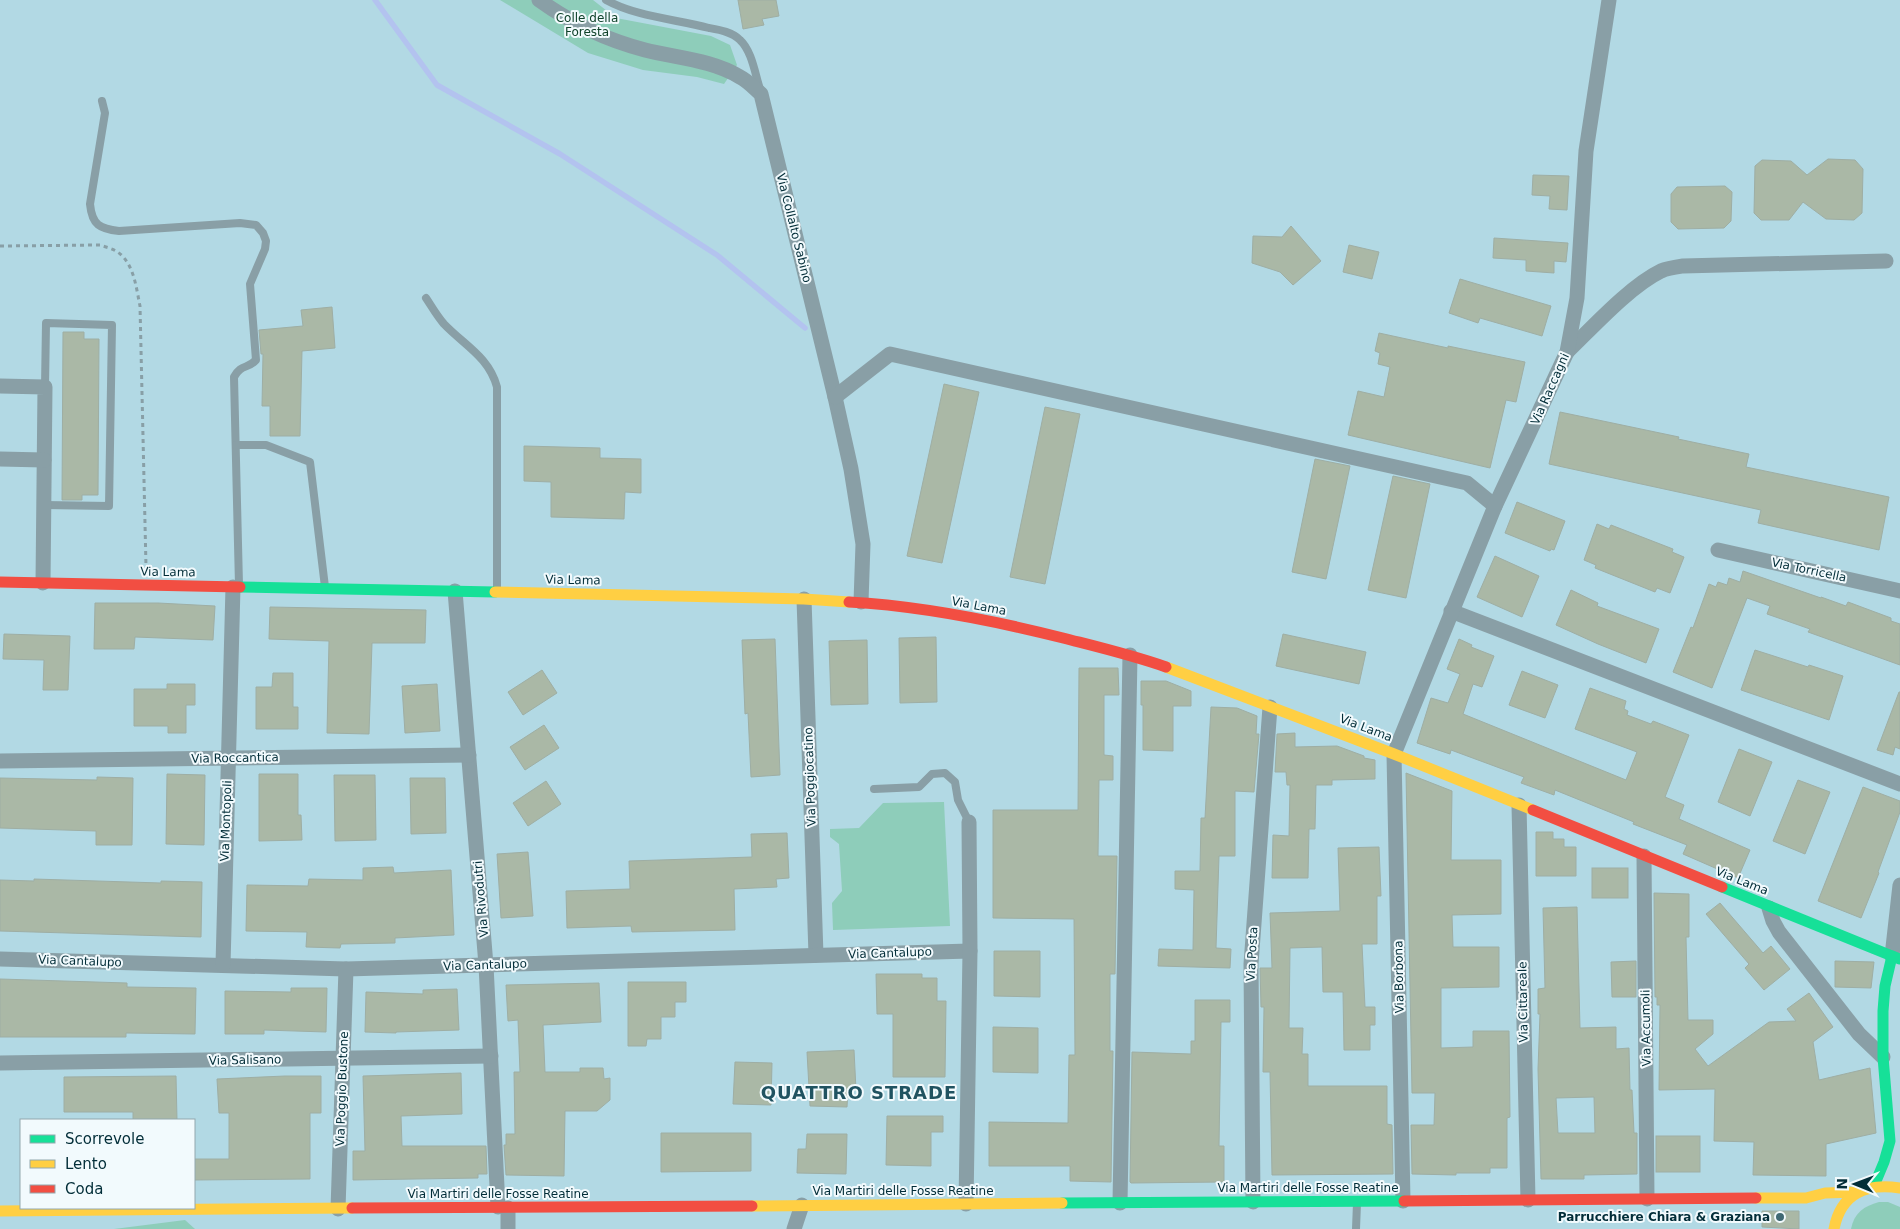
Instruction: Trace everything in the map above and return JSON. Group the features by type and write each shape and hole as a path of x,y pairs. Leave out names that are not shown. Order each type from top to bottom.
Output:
{"main road":[{"name":"Via Lama","path":"0,582 804,599 919,608 1130,655 1394,754 1896,958"},
{"path":"1874,1186 1890,1141 1883,1057 1885,986 1896,958"},
{"path":"1888,1148 1898,1155"},
{"path":"1834,1229 1831,1210 1858,1192 1874,1186 1887,1185 1900,1188"},
{"name":"Via Martiri delle Fosse Reatine","path":"0,1211 1806,1198 1826,1193 1858,1192"},
{"name":"Via Martiri delle Fosse Reatine","path":"1806,1198 1831,1210"}],"street":[{"path":"539,0 559,14 603,37 644,50 724,68 742,78 761,94"},
{"name":"Via Raccagni","path":"1394,754 1495,506 1567,352 1577,298 1586,151 1609,0"},
{"name":"Via Collalto Sabino","path":"761,94 851,469 863,544 861,602"},
{"path":"1567,352 1614,307 1647,279 1662,270 1684,266 1886,261"},
{"path":"835,397 890,354 1467,483 1495,506"},
{"path":"0,386 45,387 43,583"},
{"path":"0,459 44,460"},
{"name":"Via Torricella","path":"1718,550 1900,591"},
{"name":"Via Montopoli","path":"223,965 228,758 236,587"},
{"name":"Via Rivodutri","path":"455,591 486,965 503,1208 508,1229"},
{"name":"Via Poggiocatino","path":"804,599 816,955"},
{"path":"1452,611 1900,784"},
{"path":"1120,1203 1130,655"},
{"name":"Via Posta","path":"1253,1202 1251,964 1270,707"},
{"name":"Via Borbona","path":"1394,754 1403,1201"},
{"name":"Via Roccantica","path":"0,761 469,755"},
{"name":"Via Cittareale","path":"1519,805 1528,1200"},
{"path":"966,1204 970,951 969,822"},
{"name":"Via Accumoli","path":"1644,856 1648,1199"},
{"path":"1896,958 1900,885"},
{"path":"1770,908 1773,921 1779,932 1859,1034 1883,1057"},
{"name":"Via Cantalupo","path":"0,959 346,969 970,951"},
{"name":"Via Poggio Bustone","path":"338,1209 346,969"},
{"name":"Via Salisano","path":"0,1063 491,1056"},
{"path":"794,1229 802,1205"}],"lane":[{"path":"606,0 634,12 681,20 732,34 741,40 749,53 761,94"},
{"path":"102,101 105,113 90,204 91,217 97,224 106,230 119,232 240,223 256,226 264,233 265,249 250,284 256,360 253,364 238,370 234,377 236,587"},
{"path":"426,298 444,324 487,364 494,375 497,387 497,592"},
{"path":"44,505 109,506 112,325 46,324 45,387"},
{"path":"236,445 266,445 310,462 325,588"},
{"path":"874,789 919,787 932,774 945,773 954,782 958,800 969,822"},
{"path":"1356,1201 1356,1229"}],"green space":[{"name":"Colle della Foresta","path":"500,0 593,0 616,18 711,36 730,45 737,65 724,84 697,77 643,70 588,53"},
{"path":"944,802 950,926 833,930 832,903 842,891 839,844 830,837 830,829 859,828 883,803"},
{"path":"1879,1202 1888,1202 1900,1207 1900,1229 1851,1229 1852,1223 1860,1211"},
{"path":"185,1220 195,1229 114,1229"}],"building":[{"path":"738,0 776,0 779,16 762,19 764,25 743,29"},
{"path":"1828,159 1855,160 1863,169 1862,213 1854,220 1826,219 1803,202 1789,220 1761,220 1754,213 1755,166 1762,160 1791,161 1807,175"},
{"path":"1533,175 1569,176 1567,210 1549,209 1550,196 1532,195"},
{"path":"1725,186 1732,192 1731,221 1724,228 1678,229 1671,222 1671,194 1677,187"},
{"path":"1291,226 1321,261 1293,285 1280,272 1252,263 1253,236 1282,237"},
{"path":"1494,238 1568,243 1566,262 1554,261 1554,273 1526,271 1526,260 1493,258"},
{"path":"1349,245 1379,252 1372,279 1343,272"},
{"path":"1460,279 1551,306 1542,336 1480,318 1478,323 1449,313"},
{"path":"332,307 335,348 302,351 300,436 270,436 270,406 262,406 263,354 261,354 259,330 303,326 301,310"},
{"path":"63,332 84,332 84,339 99,339 98,495 82,495 82,500 62,500"},
{"path":"1379,333 1525,362 1516,402 1506,400 1490,468 1348,435 1358,391 1384,397 1390,367 1378,364 1380,353 1375,351"},
{"path":"944,384 979,392 942,563 907,556"},
{"path":"1045,407 1080,414 1045,584 1010,577"},
{"path":"1560,412 1749,454 1746,467 1889,497 1879,550 1758,523 1761,510 1549,464"},
{"path":"524,446 600,448 600,458 641,459 641,493 625,492 624,519 551,517 551,482 524,481"},
{"path":"1315,459 1350,466 1326,579 1292,572"},
{"path":"1393,476 1430,484 1406,598 1368,590"},
{"path":"1517,502 1565,521 1554,550 1551,549 1550,551 1505,533"},
{"path":"1597,524 1609,529 1611,525 1673,549 1672,552 1684,557 1670,593 1657,588 1655,592 1595,568 1596,565 1584,560"},
{"path":"1495,556 1539,576 1522,617 1477,597"},
{"path":"1743,571 1846,606 1848,602 1891,618 1891,621 1900,624 1900,665 1808,632 1810,629 1767,614 1770,606 1747,598 1712,688 1673,672 1691,627 1693,628 1709,584 1716,587 1718,582 1727,585 1729,578 1740,582"},
{"path":"1571,590 1598,603 1597,606 1659,629 1646,663 1556,625"},
{"path":"95,603 158,603 215,606 213,640 135,637 134,649 94,649"},
{"path":"270,607 426,610 425,643 372,643 369,734 327,733 329,641 269,639"},
{"path":"4,634 70,636 68,690 43,690 44,660 3,659"},
{"path":"1283,634 1366,652 1359,684 1276,666"},
{"path":"936,637 937,702 900,703 899,638"},
{"path":"775,639 780,775 751,777 748,713 745,714 742,640"},
{"path":"1459,639 1472,645 1471,647 1494,656 1482,687 1473,684 1463,714 1626,780 1637,752 1575,729 1590,688 1626,701 1624,709 1628,711 1627,715 1651,724 1653,721 1689,735 1665,797 1684,805 1679,819 1750,850 1738,878 1683,854 1687,845 1633,824 1634,822 1555,790 1554,795 1521,783 1524,777 1451,750 1450,754 1417,743 1431,698 1448,703 1460,674 1447,669"},
{"path":"867,640 868,704 831,705 829,641"},
{"path":"1755,650 1843,676 1829,720 1741,690"},
{"path":"1079,668 1118,668 1119,695 1104,695 1104,755 1113,756 1113,780 1099,780 1098,856 1117,856 1115,974 1110,974 1110,1051 1113,1051 1111,1182 1070,1181 1070,1166 989,1166 989,1122 1068,1123 1069,1055 1075,1055 1074,919 993,918 993,810 1078,810"},
{"path":"542,670 557,693 523,715 508,692"},
{"path":"1522,671 1558,685 1545,718 1509,705"},
{"path":"273,673 293,673 293,707 298,707 298,729 256,729 256,687 272,687"},
{"path":"1141,681 1166,681 1191,691 1191,706 1173,706 1173,751 1143,750"},
{"path":"167,684 195,684 195,705 186,705 186,733 168,733 168,726 134,726 134,689 167,689"},
{"path":"437,684 440,731 405,733 402,686"},
{"path":"1899,692 1900,749 1895,747 1893,755 1877,750"},
{"path":"1211,707 1237,708 1257,716 1256,734 1259,734 1254,792 1235,791 1235,856 1219,856 1216,948 1231,949 1230,968 1158,966 1159,949 1193,950 1194,890 1175,889 1175,871 1200,871 1201,818 1205,818"},
{"path":"544,725 559,748 525,770 510,747"},
{"path":"1295,733 1295,747 1337,746 1364,756 1364,758 1375,760 1375,779 1332,780 1332,785 1316,785 1315,829 1309,829 1308,878 1272,878 1273,835 1289,836 1290,785 1287,785 1286,772 1275,772 1277,734"},
{"path":"1739,749 1772,762 1750,816 1718,802"},
{"path":"1406,773 1452,791 1451,860 1501,860 1501,914 1452,915 1453,947 1499,947 1499,987 1441,988 1441,1048 1473,1047 1473,1031 1509,1031 1510,1117 1507,1118 1507,1168 1490,1168 1490,1173 1456,1173 1456,1175 1412,1174 1411,1125 1434,1125 1435,1093 1412,1093"},
{"path":"167,774 205,775 204,845 166,844"},
{"path":"259,774 298,774 298,815 301,815 302,840 259,841"},
{"path":"334,775 375,775 376,840 335,841"},
{"path":"97,777 133,778 132,845 96,845 96,831 0,828 0,778 97,780"},
{"path":"410,778 445,778 446,833 411,834"},
{"path":"1798,780 1830,792 1805,854 1773,841"},
{"path":"546,781 561,804 528,826 513,803"},
{"path":"1863,787 1900,801 1900,812 1861,918 1818,901"},
{"path":"1536,832 1553,832 1553,839 1564,839 1564,847 1576,847 1576,876 1536,876"},
{"path":"787,833 789,878 776,879 777,887 734,889 735,930 632,932 631,926 567,928 566,891 630,889 629,861 752,857 751,834"},
{"path":"1379,847 1381,896 1377,896 1377,944 1362,944 1365,1007 1375,1007 1375,1025 1370,1025 1370,1050 1344,1050 1343,992 1323,992 1322,947 1290,948 1289,1028 1303,1028 1302,1054 1308,1054 1308,1086 1387,1086 1387,1124 1392,1125 1393,1174 1272,1175 1270,1072 1263,1072 1264,1007 1261,1007 1260,968 1272,968 1270,913 1340,911 1338,848"},
{"path":"528,852 533,916 501,918 497,854"},
{"path":"393,867 394,873 451,870 454,935 395,938 395,943 341,944 340,948 306,947 307,932 246,931 247,885 308,886 309,879 363,880 363,868"},
{"path":"1592,868 1628,868 1628,898 1592,898"},
{"path":"34,879 161,883 161,881 202,882 201,937 0,931 0,880 34,881"},
{"path":"1654,893 1689,894 1689,937 1686,937 1688,1020 1713,1020 1713,1034 1695,1049 1708,1066 1769,1022 1796,1021 1787,1009 1809,993 1833,1027 1813,1042 1819,1080 1870,1068 1876,1133 1826,1144 1826,1176 1753,1175 1754,1142 1714,1141 1715,1089 1659,1090 1660,1005 1657,1005 1657,997 1655,997"},
{"path":"1720,903 1763,953 1771,946 1790,969 1764,990 1745,968 1749,964 1706,914"},
{"path":"1577,907 1580,1028 1616,1027 1616,1049 1629,1048 1634,1133 1637,1133 1637,1174 1584,1175 1584,1179 1541,1179 1538,1069 1540,1014 1538,1014 1538,989 1545,988 1543,908","holes":["1594,1097 1595,1133 1558,1133 1556,1098"]},
{"path":"994,951 1040,951 1040,997 994,996"},
{"path":"1636,961 1636,997 1612,997 1611,962"},
{"path":"1835,961 1874,962 1871,988 1835,987"},
{"path":"876,974 922,974 922,978 937,978 937,1001 946,1001 945,1077 893,1077 893,1014 877,1014"},
{"path":"0,979 127,983 127,987 196,988 195,1034 126,1033 126,1037 0,1037"},
{"path":"628,982 686,982 686,1002 675,1002 675,1017 661,1017 661,1039 647,1039 646,1046 628,1046"},
{"path":"599,983 601,1022 543,1025 545,1072 580,1072 580,1068 603,1068 604,1079 610,1078 610,1100 597,1111 565,1111 564,1176 506,1175 504,1145 506,1145 506,1134 515,1134 514,1072 520,1072 518,1020 508,1021 506,985"},
{"path":"291,988 327,988 326,1032 264,1030 264,1034 225,1034 225,991 291,992"},
{"path":"457,989 459,1030 396,1033 365,1032 366,992 423,994 423,990"},
{"path":"1195,1000 1230,1000 1230,1022 1221,1022 1219,1146 1224,1146 1224,1182 1131,1183 1132,1052 1191,1054 1191,1041 1195,1041"},
{"path":"993,1027 1038,1028 1038,1073 993,1072"},
{"path":"854,1050 856,1090 848,1090 847,1107 810,1106 807,1052"},
{"path":"735,1062 772,1063 771,1105 733,1104"},
{"path":"461,1073 462,1114 401,1116 402,1146 486,1146 487,1174 478,1174 478,1178 353,1180 353,1151 365,1151 363,1076"},
{"path":"176,1076 177,1119 133,1119 133,1112 64,1112 64,1077"},
{"path":"321,1076 321,1113 310,1113 310,1179 195,1180 195,1159 229,1159 229,1113 219,1113 217,1079"},
{"path":"887,1116 943,1116 943,1132 931,1132 931,1166 886,1165"},
{"path":"661,1133 751,1133 751,1171 661,1172"},
{"path":"807,1134 847,1134 846,1174 797,1173 798,1149 806,1149"},
{"path":"1656,1136 1700,1136 1700,1172 1656,1172"},
{"name":"Parrucchiere Chiara & Graziana","path":"1762,1211 1799,1211 1799,1229 1762,1227"}],"waterway":[{"path":"375,0 437,85 560,154 717,255 805,328"}],"traffic: fast":[{"path":"240,587 495,592"},
{"path":"1722,887 1892,956"},
{"path":"1874,1186 1890,1141 1883,1057 1885,986 1892,956 1900,959"},
{"path":"1062,1203 1404,1201"}],"traffic: slow":[{"path":"495,592 804,599 849,602"},
{"path":"1166,667 1394,754 1533,810"},
{"path":"1834,1229 1842,1207 1857,1193 1876,1187 1900,1188"},
{"path":"1756,1198 1806,1198 1825,1193 1857,1192"},
{"path":"752,1206 1062,1203"},
{"path":"0,1211 352,1208"}],"traffic: jam":[{"path":"0,582 240,587"},
{"path":"849,602 930,610 983,620 1036,631 1166,667"},
{"path":"1533,810 1722,887"},
{"path":"1404,1201 1756,1198"},
{"path":"352,1208 752,1206"}],"place":[{"name":"Parrucchiere Chiara & Graziana","path":"1780,1217"}],"district":[{"name":"QUATTRO STRADE","path":"859,1092"}]}
